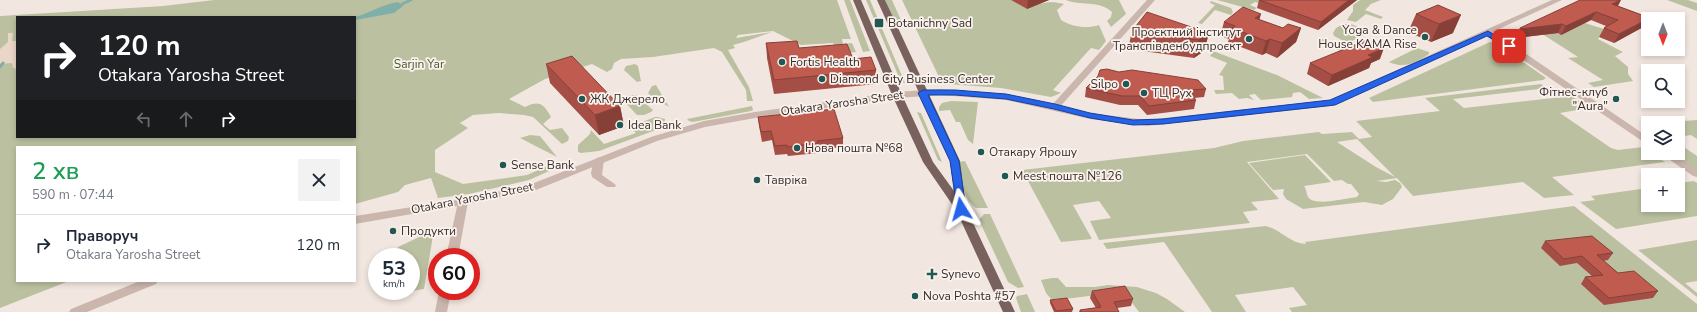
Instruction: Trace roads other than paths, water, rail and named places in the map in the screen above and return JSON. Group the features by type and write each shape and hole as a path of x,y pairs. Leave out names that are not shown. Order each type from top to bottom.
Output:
{"main road":[{"path":"857,0 897,95 928,162 961,209 1008,312"},
{"path":"880,0 955,161 961,209"}],"street":[{"path":"1055,107 1151,0"},
{"name":"Otakara Yarosha Street","path":"356,220 463,202 532,188 654,139 704,124 755,115 897,95 955,93 1006,97 1090,116 1147,123 1332,103 1558,0"},
{"path":"1488,33 1641,136"},
{"path":"599,160 596,173 597,177 611,185"},
{"path":"1676,160 1697,174"},
{"path":"454,248 463,202"},
{"path":"75,312 150,282"},
{"path":"441,312 443,300"}],"water":[{"path":"398,2 403,6 394,13 356,20 356,17"}],"waterway":[{"path":"402,4 411,0"},
{"path":"0,67 3,63"}],"place":[{"name":"Botanichny Sad","path":"879,23"},
{"name":"Yoga & Dance House KAMA Rise","path":"1425,37"},
{"name":"Проєктний інститут Транспівденбудпроєкт","path":"1249,39"},
{"name":"Fortis Health","path":"782,62"},
{"name":"Diamond City Business Center","path":"822,79"},
{"name":"Silpo","path":"1126,84"},
{"name":"ТЦ Рух","path":"1144,93"},
{"name":"ЖК Джерело","path":"582,99"},
{"name":"Фітнес-клуб \"Aura\"","path":"1616,99"},
{"name":"Idea Bank","path":"620,125"},
{"name":"Нова пошта №68","path":"797,148"},
{"name":"Отакару Ярошу","path":"981,152"},
{"name":"Sense Bank","path":"503,165"},
{"name":"Meest пошта №126","path":"1005,176"},
{"name":"Тавріка","path":"757,180"},
{"name":"Продукти","path":"393,231"},
{"name":"Synevo","path":"932,274"},
{"name":"Nova Poshta #57","path":"915,296"}],"park label":[{"name":"Sarjin Yar","path":"419,64"}]}
